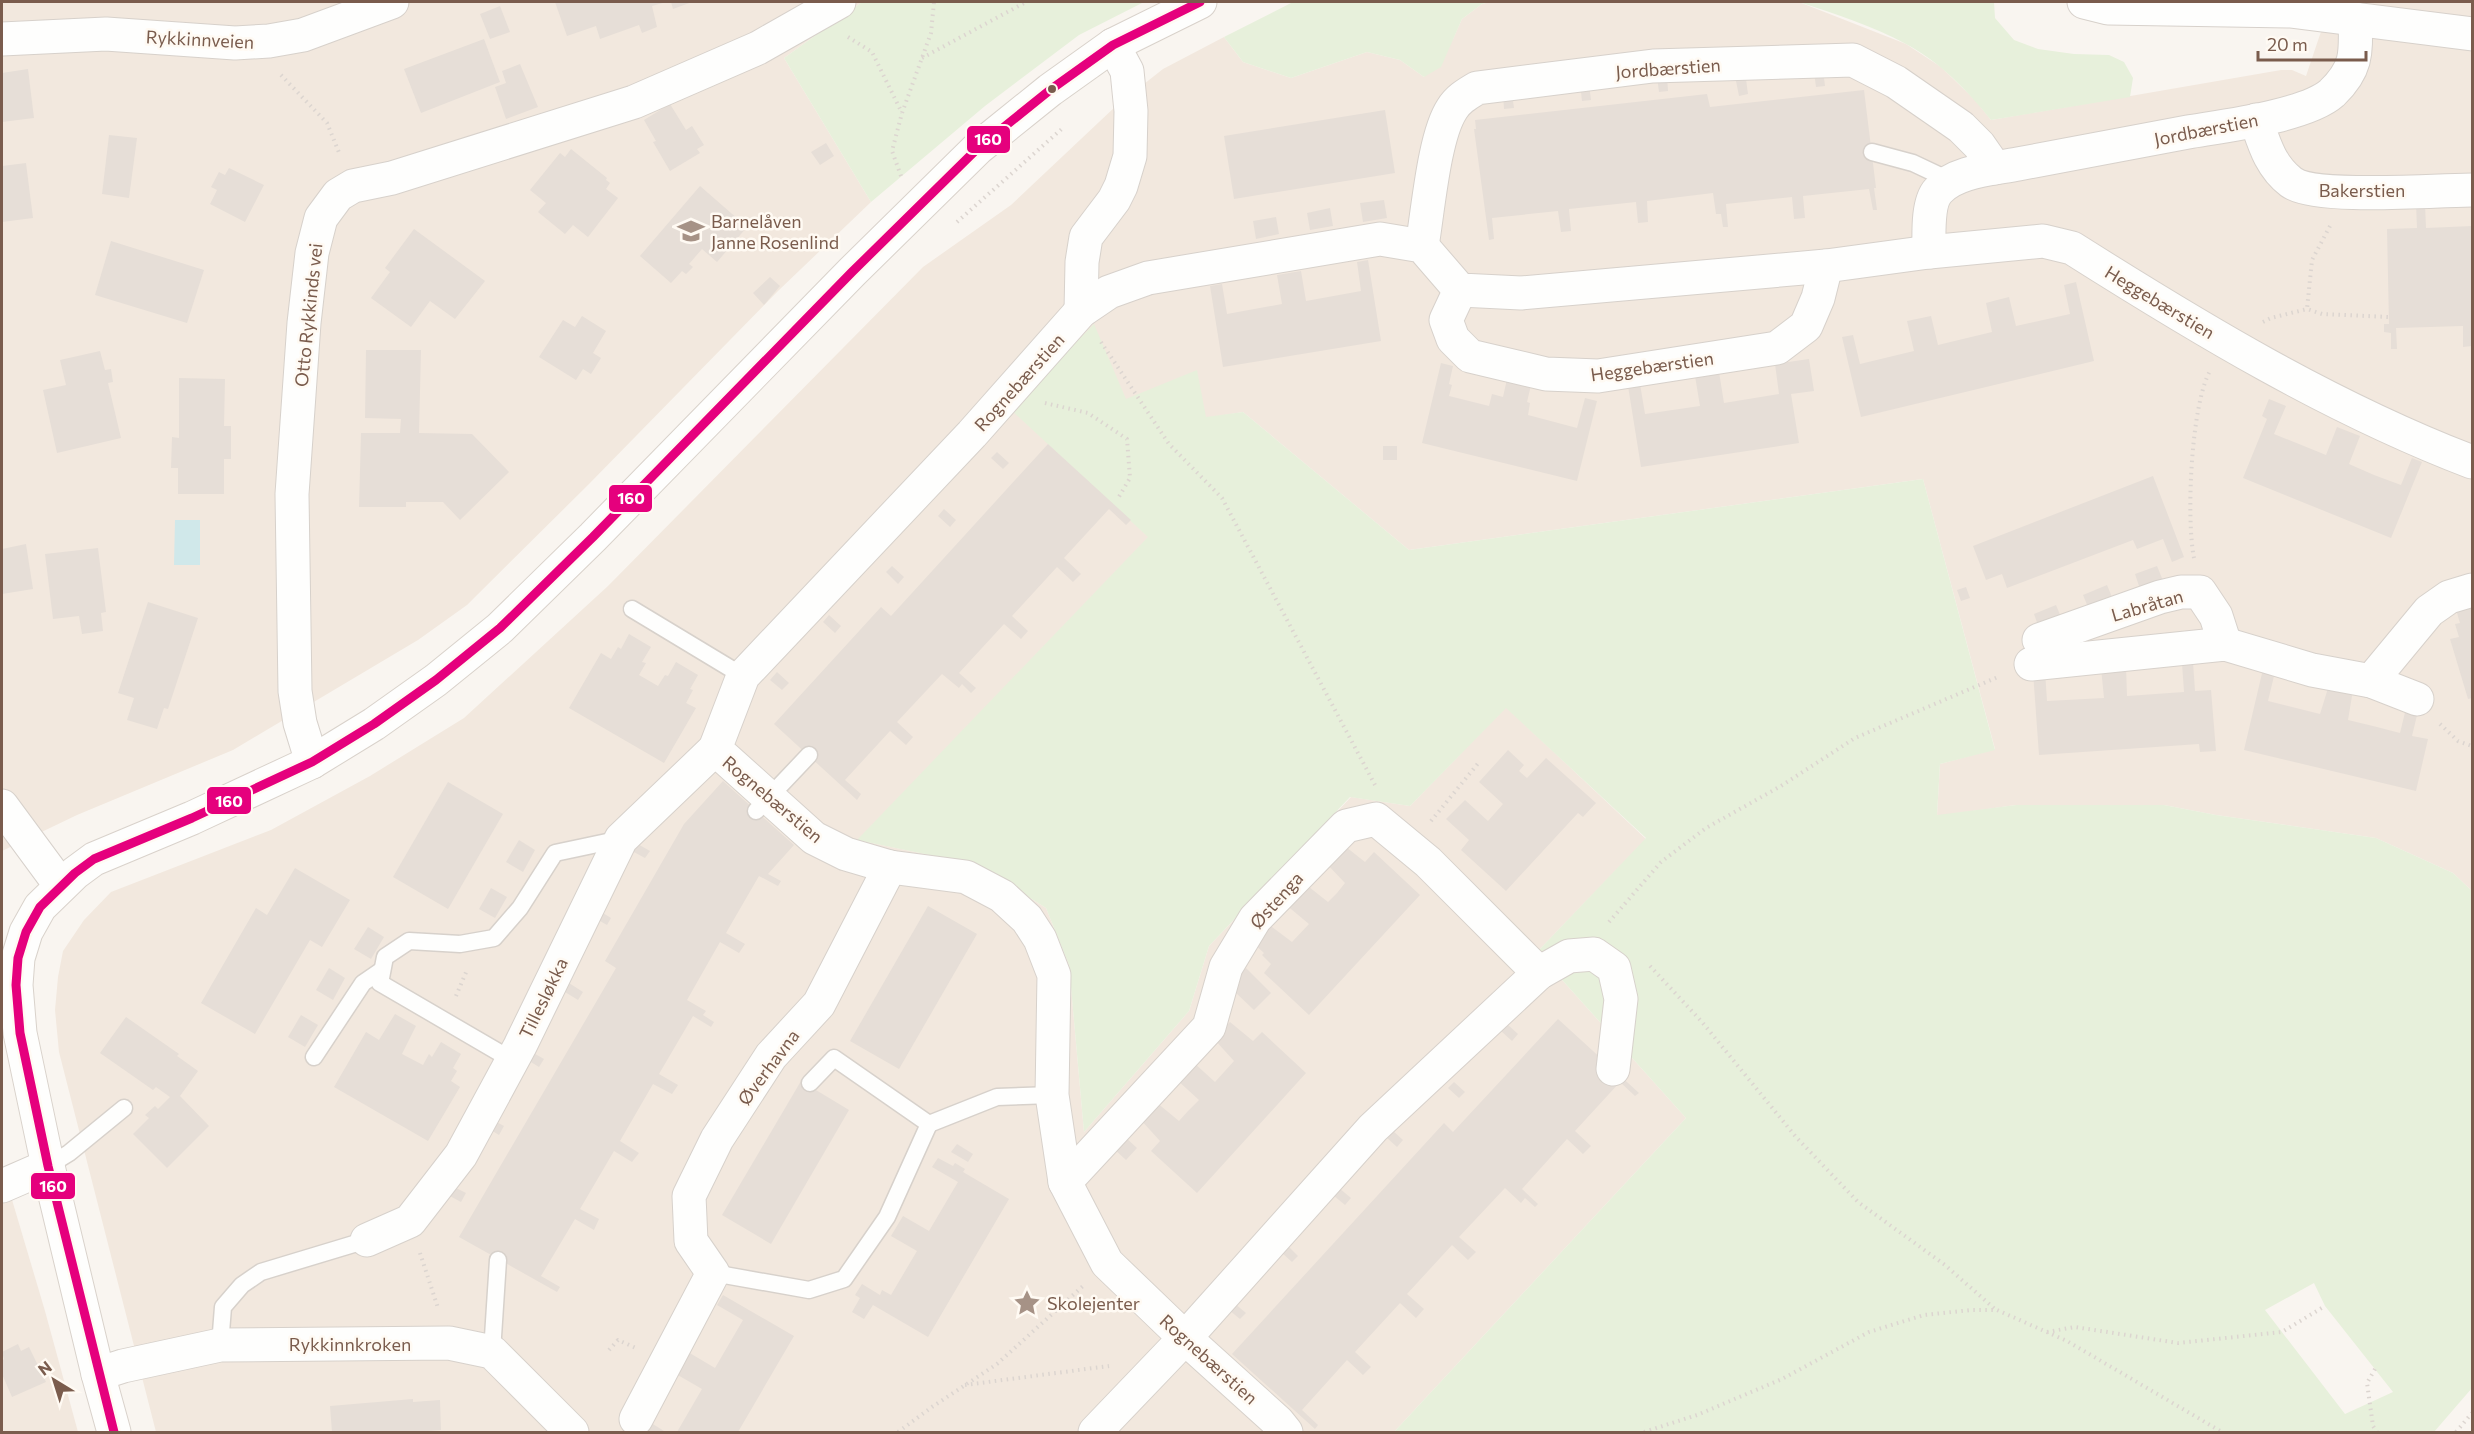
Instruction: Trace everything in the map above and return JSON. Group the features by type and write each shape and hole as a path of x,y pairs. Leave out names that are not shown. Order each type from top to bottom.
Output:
{"street":[{"name":"Rykkinnveien","path":"2,39 106,34 235,43 269,41 303,35 393,2"},
{"path":"114,1432 48,1166 20,1033 16,985 18,958 26,932 40,907 94,859 192,818 312,762 374,724 436,680 500,628 593,537 852,272 978,148 1050,90 1113,45 1200,2"},
{"path":"2084,2 2108,8 2184,6 2290,11 2472,34"},
{"name":"Otto Rykkinds vei","path":"312,762 300,723 295,691 292,494 304,323 312,253 321,218 338,195 353,186 392,178 634,102 759,48 827,9"},
{"name":"Jordbærstien","path":"1949,180 1995,168 2256,120 2308,106 2330,94 2348,75 2356,56 2355,19"},
{"path":"1081,311 1082,262 1086,237 1114,200 1130,156 1131,111 1128,71 1113,45"},
{"name":"Jordbærstien","path":"1422,246 1442,128 1454,106 1462,97 1477,88 1653,66 1853,60 1896,82 1961,127 1979,145 1995,168"},
{"name":"Bakerstien","path":"2256,120 2269,157 2293,184 2312,191 2357,193 2472,190"},
{"path":"1929,252 1928,224 1936,193 1949,180"},
{"path":"1081,311 1109,292 1148,279 1380,239 1422,246 1460,290"},
{"name":"Heggebærstien","path":"1826,266 1818,298 1806,326 1777,348 1598,376 1546,374 1470,356 1453,339 1446,320 1460,290 1521,293 1826,266 1929,252 2043,241 2072,248 2228,343 2413,440 2472,462"},
{"name":"Rognebærstien","path":"1081,311 1008,394 743,676 715,750 762,805 814,838 846,854 890,867 966,877 1002,896 1027,919 1040,939 1054,975 1052,1095 1065,1182 1107,1263 1176,1348 1278,1422 1286,1432"},
{"path":"2371,681 2429,611 2449,597 2472,590"},
{"name":"Labråtan","path":"2035,652 2160,597 2181,592 2200,591 2216,616 2225,644"},
{"path":"2035,652 2225,644 2313,670 2371,681 2417,699"},
{"name":"Tillesløkka","path":"366,1240 410,1221 461,1155 512,1060 621,838 715,750"},
{"path":"2,806 61,886"},
{"path":"1376,819 1428,862 1539,973"},
{"name":"Østenga","path":"1065,1182 1209,1027 1226,966 1255,919 1346,826 1376,819"},
{"name":"Øverhavna","path":"713,1273 691,1241 689,1196 717,1139 771,1056 819,1004 890,867"},
{"path":"1095,1432 1176,1348 1373,1128 1539,973 1569,956 1594,954 1614,968 1621,999 1614,1069"},
{"path":"2,1186 48,1166"},
{"path":"636,1419 713,1273"},
{"name":"Rykkinnkroken","path":"98,1374 220,1345 449,1343 492,1352"},
{"path":"492,1352 572,1432"}],"lane":[{"path":"1872,152 1913,163 1949,180"},
{"path":"632,609 743,676"},
{"path":"762,805 808,755"},
{"path":"512,1060 380,983 385,957 409,941 460,944 494,938 520,908 555,853 621,838"},
{"path":"314,1058 363,983 382,970"},
{"path":"810,1083 834,1058 929,1124"},
{"path":"713,1273 809,1290 844,1279 886,1217 929,1124 997,1097 1052,1095"},
{"path":"48,1166 69,1154 124,1108"},
{"path":"220,1345 223,1307 242,1285 261,1272 366,1240"},
{"path":"492,1352 498,1260"}],"path":[{"path":"922,58 1026,2"},
{"path":"827,9 872,52 902,113"},
{"path":"269,41 276,69 327,123 353,186"},
{"path":"2357,193 2327,230 2312,260 2307,309 2322,314 2389,317"},
{"path":"1081,311 1169,444 1222,498 1377,790 1376,819"},
{"path":"2200,591 2193,552 2191,476 2198,401 2208,373 2228,343"},
{"path":"1008,394 1088,413 1127,439 1130,478 1117,500"},
{"path":"1569,956 1609,922 1660,862 1706,828 1781,786 1855,738 1943,699 2035,652"},
{"path":"1409,847 1480,761"},
{"path":"1609,922 1617,930"},
{"path":"445,1021 480,940"},
{"path":"1648,963 1702,1022 1796,1137 1858,1202 1945,1265 1997,1310 2048,1332 2222,1432"},
{"path":"410,1221 449,1343"},
{"path":"898,1432 997,1364 1107,1263"},
{"path":"2048,1332 2075,1327 2178,1343 2282,1332 2325,1306"},
{"path":"1644,1432 1654,1431 1697,1415 1782,1379 1869,1332 1924,1315 1997,1310"},
{"path":"964,1385 1176,1348"},
{"path":"2375,1369 2367,1383 2373,1426 2377,1432"},
{"path":"2456,1432 2472,1413"}],"shaded area":[{"path":"2,2 862,2 784,58 871,202 778,291 467,605 418,640 233,750 77,815 2,851"},
{"path":"1490,2 1799,2 1906,44 1941,67 1975,100 1991,120 2281,70 2292,70 2306,76 2331,2 2472,2 2472,891 2453,873 2376,838 2216,815 2164,805 2016,805 1937,816 1940,764 1995,749 1923,479 1409,550 1243,412 1048,444 1149,537 858,840 978,865 1046,908 1069,965 1084,1132 1189,1011 1209,946 1351,797 1410,806 1506,707 1646,839 1537,952 1686,1118 1394,1432 156,1432 59,1052 55,1010 58,977 63,951 84,920 111,892 271,830 370,776 464,718 608,586 923,267 1011,205 1116,106 1163,69 1224,37 1243,62 1291,78 1367,52 1400,60 1424,77 1453,39 1462,19 1482,4"},
{"path":"2,1166 45,1311 78,1432 2,1432"}],"green space":[{"path":"862,2 1144,2 1079,35 985,106 871,202 784,58"},
{"path":"1293,2 1490,2 1482,4 1462,19 1441,67 1424,77 1400,60 1367,52 1291,78 1243,62 1224,37"},
{"path":"1799,2 1994,2 1995,18 2014,40 2038,49 2074,54 2109,55 2124,62 2133,78 2130,97 1991,120 1952,78 1918,51 1867,26"},
{"path":"1094,324 1126,399 1197,370 1206,417 1243,412 1409,550 1923,479 1995,750 1940,764 1937,815 2016,805 2164,805 2216,815 2376,838 2453,873 2472,891 2472,1388 2434,1432 1394,1432 1686,1118 1537,952 1646,838 1506,708 1410,806 1350,797 1209,946 1189,1011 1084,1132 1069,965 1046,908 978,865 857,840 1148,537 1010,409","holes":["2314,1283 2325,1306 2393,1392 2345,1414 2265,1310"]}],"water":[{"path":"175,520 200,520 200,565 174,565"}],"building":[{"path":"555,2 666,2 652,6 657,27 642,33 639,25 600,39 596,26 567,36"},
{"path":"671,2 692,2 673,9"},
{"path":"500,6 510,32 490,39 480,14"},
{"path":"484,39 500,82 421,113 404,69"},
{"path":"520,64 538,107 506,119 495,87 506,83 502,71"},
{"path":"28,69 34,118 2,122 2,73"},
{"path":"1823,70 1825,86 1816,87 1814,72"},
{"path":"1667,76 1668,91 1659,92 1657,77"},
{"path":"1746,79 1748,94 1739,96 1736,81"},
{"path":"1580,84 1589,84 1591,100 1582,101"},
{"path":"1864,90 1877,210 1873,210 1869,189 1803,196 1805,218 1794,219 1792,197 1726,204 1728,227 1723,227 1721,214 1716,214 1713,193 1647,201 1648,222 1638,223 1636,202 1569,209 1571,231 1561,232 1558,211 1492,218 1494,239 1489,240 1474,129 1476,129 1475,120 1707,94 1710,107"},
{"path":"1503,93 1512,93 1514,108 1504,109"},
{"path":"670,104 686,130 692,126 704,145 697,149 700,153 670,171 653,142 656,141 644,120"},
{"path":"1385,110 1395,173 1234,199 1224,136"},
{"path":"109,135 137,138 129,198 102,194"},
{"path":"826,143 834,156 820,165 811,152"},
{"path":"571,149 607,178 606,180 610,183 606,189 618,198 588,237 573,225 565,234 538,212 546,203 530,190 560,153 565,157"},
{"path":"26,163 33,218 2,222 2,166"},
{"path":"229,168 264,185 245,222 210,204 217,190 211,187 219,172 225,175"},
{"path":"700,186 747,227 717,262 702,249 689,264 693,267 686,274 682,271 671,283 640,256"},
{"path":"1384,200 1387,218 1363,222 1360,203"},
{"path":"2416,204 2425,204 2426,228 2472,226 2472,346 2463,347 2463,326 2396,328 2397,349 2391,349 2391,333 2384,332 2384,324 2389,324 2387,229 2417,228"},
{"path":"1330,208 1333,226 1310,230 1307,213"},
{"path":"1276,217 1279,234 1256,239 1253,221"},
{"path":"414,229 485,281 455,319 430,301 411,327 371,298 390,272 385,268"},
{"path":"111,241 204,270 187,323 95,295"},
{"path":"1368,260 1381,341 1223,367 1210,286 1222,284 1227,314 1282,304 1277,275 1301,271 1306,301 1361,291 1357,262"},
{"path":"770,277 780,286 764,305 753,293"},
{"path":"2076,282 2094,361 1861,417 1842,337 1853,335 1860,364 1914,351 1907,321 1931,316 1938,345 1992,332 1986,303 2009,297 2016,326 2070,314 2064,285"},
{"path":"582,316 606,331 593,353 601,358 591,374 583,369 576,380 539,357 563,320 575,327"},
{"path":"366,350 421,350 419,433 472,434 509,472 460,520 443,502 406,502 406,507 359,507 361,433 400,433 401,419 365,418"},
{"path":"100,351 105,370 111,369 113,382 108,383 121,438 57,453 43,390 66,385 60,360"},
{"path":"1809,359 1814,391 1791,394 1799,443 1641,467 1628,386 1640,384 1645,414 1700,406 1695,376 1719,372 1724,403 1779,394 1775,364"},
{"path":"1441,363 1453,366 1449,396 1489,406 1492,394 1503,397 1507,379 1531,385 1527,402 1530,403 1528,415 1577,428 1585,398 1597,401 1577,481 1422,443"},
{"path":"179,378 225,379 224,426 231,426 231,459 224,459 224,494 178,494 178,468 171,468 172,437 179,438"},
{"path":"2269,399 2286,406 2274,434 2326,455 2337,427 2360,436 2349,464 2401,485 2412,458 2422,462 2391,538 2243,478 2267,419 2262,416"},
{"path":"1048,444 1131,520 1126,525 1109,509 1064,558 1081,574 1073,582 1057,567 1012,616 1028,631 1021,639 1004,624 959,673 976,688 971,693 962,684 959,688 942,674 897,722 913,737 906,745 890,731 845,780 861,794 857,800 774,724 881,607 891,616"},
{"path":"1383,446 1397,446 1397,460 1383,460"},
{"path":"997,452 1009,463 1003,469 991,458"},
{"path":"2153,476 2184,557 2172,562 2163,539 2137,549 2133,540 2007,588 2002,574 1986,580 1973,546"},
{"path":"944,509 956,520 950,527 938,516"},
{"path":"26,544 33,589 2,594 2,549"},
{"path":"98,548 106,612 101,613 103,631 82,634 79,616 53,619 45,554"},
{"path":"892,566 904,577 898,584 886,572"},
{"path":"2157,566 2164,583 2141,592 2135,574"},
{"path":"2107,585 2114,602 2090,612 2083,595"},
{"path":"1966,587 1970,598 1961,601 1957,590"},
{"path":"2472,601 2472,698 2468,699 2450,639 2459,637 2455,624 2460,623 2455,606"},
{"path":"148,602 198,618 168,709 164,708 157,729 127,720 134,698 118,693"},
{"path":"2056,605 2063,622 2040,631 2034,614"},
{"path":"829,615 841,626 835,633 823,622"},
{"path":"629,634 651,647 642,662 646,663 639,675 658,686 665,675 668,676 676,662 698,675 690,689 693,690 686,703 696,708 664,763 569,708 601,653 611,659 618,647 621,649"},
{"path":"2193,662 2195,691 2211,690 2216,751 2200,752 2199,744 2039,755 2033,672 2045,671 2047,701 2104,698 2101,668 2126,666 2127,696 2184,692 2182,663"},
{"path":"2263,669 2275,672 2268,701 2320,714 2329,685 2353,690 2348,720 2400,733 2407,704 2419,707 2412,736 2428,739 2416,791 2244,750"},
{"path":"777,672 789,683 782,690 770,680"},
{"path":"1508,750 1524,765 1519,771 1527,778 1546,758 1596,803 1583,817 1578,813 1506,891 1461,850 1469,840 1446,819 1465,800 1488,821 1503,804 1479,782"},
{"path":"723,781 794,845 768,874 781,881 778,886 759,876 726,933 745,944 739,953 720,942 687,1000 706,1011 703,1015 714,1022 711,1027 693,1016 659,1074 678,1085 672,1094 653,1084 620,1141 639,1153 632,1162 614,1151 580,1209 599,1219 594,1230 575,1219 541,1276 560,1287 557,1292 459,1237 616,968 605,961 684,824"},
{"path":"448,782 503,814 448,909 393,877"},
{"path":"519,840 535,850 523,872 506,862"},
{"path":"636,843 650,851 645,858 632,851"},
{"path":"1341,843 1365,862 1374,852 1420,895 1309,1015 1264,973 1271,964 1262,955 1264,953 1252,942 1268,924 1292,942 1309,924 1285,904 1304,883 1328,902 1337,893 1345,883 1324,861"},
{"path":"295,868 350,900 322,947 310,940 255,1034 201,1003 256,908 267,915"},
{"path":"491,888 507,897 495,918 479,909"},
{"path":"928,906 977,934 899,1069 850,1041"},
{"path":"598,910 611,918 607,925 593,917"},
{"path":"368,927 384,937 371,959 354,949"},
{"path":"329,968 345,978 333,1000 316,990"},
{"path":"1246,968 1271,993 1254,1010 1234,991 1235,979"},
{"path":"569,983 583,992 578,1000 565,992"},
{"path":"395,1014 416,1026 402,1054 423,1065 429,1054 432,1057 441,1042 461,1054 453,1068 457,1071 451,1081 460,1087 428,1141 334,1087 366,1032 379,1040"},
{"path":"301,1015 318,1025 305,1047 288,1037"},
{"path":"126,1017 179,1054 177,1056 198,1071 180,1096 209,1126 167,1168 133,1134 149,1118 145,1115 155,1106 158,1109 170,1097 156,1087 153,1090 100,1053"},
{"path":"1558,1019 1639,1093 1635,1096 1620,1082 1575,1131 1591,1146 1583,1154 1567,1139 1522,1189 1538,1204 1535,1207 1525,1198 1521,1203 1505,1188 1459,1237 1476,1252 1468,1260 1452,1245 1407,1294 1424,1309 1416,1318 1400,1303 1355,1352 1371,1367 1363,1375 1347,1360 1302,1410 1318,1425 1315,1429 1232,1354 1444,1123 1453,1132"},
{"path":"1230,1022 1253,1041 1262,1032 1306,1073 1197,1193 1151,1151 1160,1141 1140,1119 1156,1102 1179,1121 1199,1100 1176,1079 1193,1062 1215,1082 1234,1061 1214,1039"},
{"path":"1507,1024 1518,1034 1512,1041 1501,1031"},
{"path":"530,1051 544,1059 539,1067 526,1059"},
{"path":"801,1081 849,1110 771,1244 722,1215"},
{"path":"1454,1082 1465,1092 1459,1098 1448,1088"},
{"path":"491,1119 504,1126 499,1135 486,1127"},
{"path":"1392,1130 1403,1140 1397,1147 1386,1137"},
{"path":"1124,1136 1137,1148 1126,1160 1113,1148"},
{"path":"957,1144 973,1154 968,1162 951,1152"},
{"path":"938,1158 953,1166 955,1163 965,1169 963,1172 1009,1199 928,1337 873,1305 864,1319 852,1312 860,1298 855,1295 862,1284 880,1295 882,1290 891,1295 917,1251 891,1236 903,1216 929,1231 958,1182 932,1167"},
{"path":"452,1186 466,1193 461,1202 448,1195"},
{"path":"1339,1188 1351,1198 1345,1205 1333,1195"},
{"path":"1287,1245 1298,1256 1292,1262 1281,1252"},
{"path":"723,1295 794,1336 738,1432 677,1432 702,1389 676,1374 688,1352 715,1368 743,1320 717,1305"},
{"path":"1234,1303 1246,1313 1240,1319 1229,1310"},
{"path":"18,1344 21,1351 29,1347 46,1382 12,1397 2,1374 4,1359 2,1352"},
{"path":"413,1399 413,1402 440,1400 441,1430 332,1432 330,1406"},
{"path":"648,1421 664,1431 641,1432"}],"transit line":[{"name":"160","path":"114,1432 48,1166 20,1033 16,985 18,958 26,932 40,907 75,873 94,859 192,818 312,762 374,724 436,680 500,628 593,537 852,272 978,148 1050,90 1113,45 1200,2"}],"place":[{"name":"Barnelåven Janne Rosenlind","path":"691,231"},
{"name":"Skolejenter","path":"1027,1303"}]}
